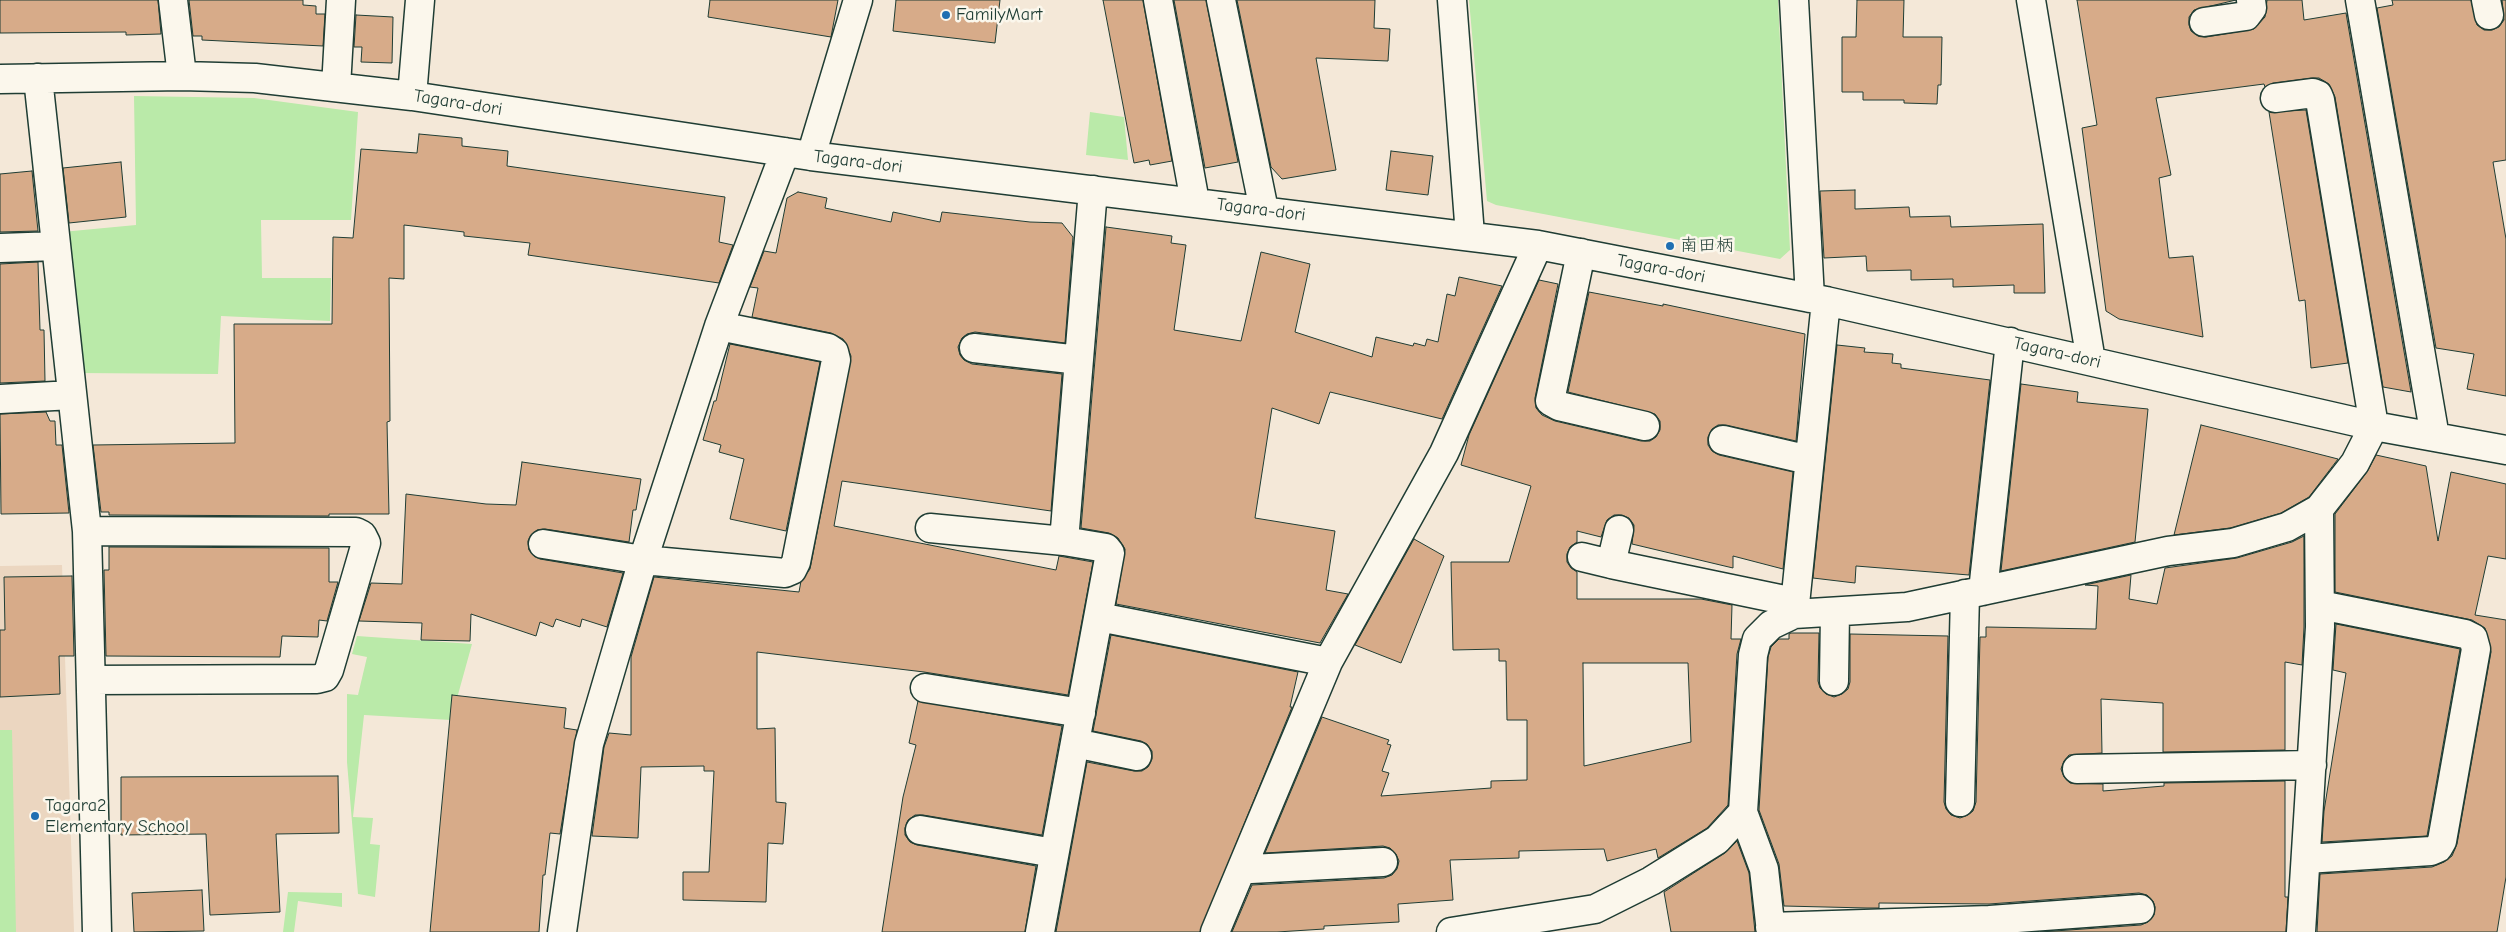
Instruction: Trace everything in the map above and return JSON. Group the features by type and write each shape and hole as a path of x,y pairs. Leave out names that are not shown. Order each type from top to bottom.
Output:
{"street":[{"path":"173,0 182,76"},
{"path":"336,86 341,0"},
{"path":"412,96 420,0"},
{"path":"562,932 589,744 643,560 719,326 798,154 858,0"},
{"path":"1158,0 1195,202"},
{"path":"1221,0 1264,210"},
{"path":"1452,0 1470,235"},
{"path":"1794,0 1818,299 1809,460 1794,608 1771,625 1757,639 1752,655 1743,812 1764,868 1771,930 1990,926 2140,909"},
{"path":"2031,0 2091,361"},
{"path":"2204,22 2246,16 2252,8 2251,0"},
{"path":"2360,0 2435,437"},
{"name":"Tagara-dori","path":"0,79 182,76 255,78 336,86 798,154 1470,235 1538,245 1818,299 2374,426 2506,450"},
{"path":"38,78 87,531 97,932"},
{"path":"1582,557 1794,608 1835,612 1907,607 2168,551 2233,543 2287,527 2319,508 2355,463 2374,426 2320,100 2318,95 2313,93 2274,98"},
{"path":"1064,541 1093,190"},
{"path":"1215,932 1328,662 1444,453 1538,245"},
{"path":"0,248 56,246"},
{"path":"1580,253 1550,401 1559,406 1645,426"},
{"path":"543,544 643,560 785,573 792,570 796,562 836,360 834,352 828,348 719,326"},
{"path":"1960,802 1974,592 2010,342"},
{"path":"974,348 1079,360"},
{"path":"0,399 72,395"},
{"path":"1723,440 1809,460"},
{"path":"2301,932 2320,605 2319,508"},
{"path":"930,528 1064,541 1109,549 1099,617 1040,932"},
{"path":"1611,564 1619,530"},
{"path":"87,531 356,532 362,535 366,543 329,670 325,677 316,679 92,680"},
{"path":"2306,859 2431,851 2438,848 2442,841 2476,649 2472,638 2465,634 2320,605"},
{"path":"1834,681 1835,612"},
{"path":"1099,617 1328,662"},
{"path":"925,688 1081,713"},
{"path":"1075,743 1137,756"},
{"path":"2077,769 2312,765"},
{"path":"1456,931 1595,909 1652,881 1717,840 1743,812"},
{"path":"920,830 1054,853"},
{"path":"1243,865 1251,868 1382,862"}],"shaded area":[{"name":"Tagara2 Elementary School","path":"62,565 74,932 0,932 0,566"}],"green space":[{"path":"1469,0 1778,0 1790,250 1780,259 1496,205 1487,201"},
{"path":"134,96 254,98 358,112 351,220 261,220 262,278 331,278 330,321 221,316 218,374 76,373 62,232 136,225"},
{"path":"1090,112 1124,117 1128,160 1086,155"},
{"path":"357,636 472,644 451,720 364,715 353,817 373,818 370,844 380,845 375,897 358,894 347,762 347,694 358,695 367,657 352,654"},
{"path":"0,730 12,730 16,932 0,932"},
{"path":"288,892 342,893 342,907 298,901 294,932 283,932"}],"building":[{"path":"0,0 158,0 161,34 126,35 126,32 0,33"},
{"path":"189,0 303,0 303,5 316,6 316,14 325,14 323,46 202,40 202,36 193,36"},
{"path":"710,0 838,0 831,37 708,17"},
{"name":"FamilyMart","path":"896,0 1000,0 995,43 893,31"},
{"path":"1103,0 1143,0 1172,161 1150,165 1149,160 1134,163"},
{"path":"1174,0 1206,0 1238,162 1205,168"},
{"path":"1237,0 1375,0 1374,28 1390,29 1388,61 1316,58 1336,170 1282,179 1271,167"},
{"path":"1857,0 1904,0 1903,37 1942,37 1941,85 1938,85 1937,104 1904,103 1904,100 1863,100 1863,92 1842,92 1842,37 1856,37"},
{"path":"2077,0 2236,0 2194,10 2189,17 2191,31 2198,36 2206,37 2254,29 2265,17 2267,0 2302,0 2304,20 2346,13 2411,392 2383,387 2335,97 2329,84 2319,78 2273,83 2265,87 2264,84 2156,98 2171,175 2159,178 2169,258 2193,256 2203,337 2119,319 2106,311 2082,128 2097,125"},
{"path":"2392,0 2471,0 2477,25 2484,30 2492,30 2499,27 2504,20 2502,0 2506,0 2506,160 2493,162 2506,239 2506,396 2467,389 2474,354 2436,348 2377,8 2393,5"},
{"path":"356,15 393,17 392,63 361,62 362,47 354,47"},
{"path":"2306,110 2348,363 2311,368 2305,300 2299,301 2269,112"},
{"path":"419,134 462,138 462,146 508,151 507,166 725,197 719,242 733,245 719,283 528,255 530,243 464,236 464,232 404,225 404,279 389,278 390,421 387,422 389,514 329,514 329,516 109,515 109,512 101,512 93,445 235,443 234,324 332,324 333,237 353,238 361,149 417,153"},
{"path":"1391,151 1433,156 1428,195 1386,190"},
{"path":"121,162 126,217 69,223 63,168"},
{"path":"32,171 38,231 0,232 0,174"},
{"path":"1855,190 1855,209 1909,207 1910,217 1950,216 1951,227 2043,224 2045,293 2014,293 2014,285 1953,287 1953,279 1911,280 1911,270 1867,271 1866,256 1824,258 1820,191"},
{"path":"798,192 827,198 825,208 891,222 893,212 940,222 942,212 1030,222 1062,223 1073,237 1065,343 975,332 967,334 962,338 958,347 960,355 964,360 972,364 1062,374 1051,511 842,481 834,526 1056,570 1059,556 1093,562 1068,695 924,672 757,652 757,729 775,728 776,802 786,803 783,844 768,843 766,902 683,900 683,872 709,872 714,771 704,771 704,766 641,767 638,838 592,836 604,747 609,733 631,735 631,657 654,577 799,592 801,581 810,569 851,356 843,339 831,333 752,317 758,288 750,287 764,251 776,253 787,198"},
{"path":"1106,227 1172,236 1171,243 1186,245 1174,330 1241,341 1261,252 1310,264 1295,332 1372,357 1376,337 1413,346 1414,343 1425,346 1427,339 1438,342 1447,294 1455,296 1459,277 1502,286 1442,419 1330,392 1319,424 1272,408 1255,518 1335,531 1326,590 1348,594 1320,643 1116,604 1125,549 1118,538 1109,533 1081,528"},
{"path":"38,262 40,330 44,330 45,381 0,383 0,264"},
{"path":"1539,280 1558,284 1535,398 1536,408 1542,415 1555,421 1641,441 1650,441 1656,437 1660,430 1660,421 1655,414 1568,392 1589,292 1663,306 1663,304 1805,334 1796,441 1726,425 1718,425 1712,429 1708,437 1708,445 1712,451 1719,455 1793,472 1783,569 1733,556 1733,568 1632,544 1634,525 1629,518 1622,515 1614,515 1607,520 1601,537 1577,531 1577,542 1570,547 1567,554 1567,562 1577,572 1577,599 1701,599 1732,605 1731,639 1741,639 1737,654 1728,805 1707,828 1658,858 1656,849 1607,861 1604,849 1519,851 1519,858 1450,860 1453,900 1398,904 1399,922 1324,926 1324,929 1277,932 1232,932 1252,885 1384,878 1392,875 1397,869 1399,861 1396,854 1390,848 1383,846 1265,853 1322,717 1389,740 1387,744 1391,745 1382,771 1389,773 1381,796 1491,788 1491,781 1527,780 1527,720 1507,720 1506,661 1499,661 1499,649 1453,650 1451,562 1509,562 1531,486 1461,465 1469,435","holes":["1583,663 1688,663 1691,742 1584,766"]},
{"path":"730,344 820,362 786,531 730,519 744,459 719,452 721,445 703,440 714,401 716,401"},
{"path":"1837,345 1865,348 1864,352 1893,354 1892,363 1901,364 1901,368 1990,380 1969,575 1856,566 1855,583 1813,578"},
{"path":"2021,384 2078,392 2077,402 2148,409 2135,542 2001,571"},
{"path":"46,412 50,421 55,421 56,445 62,445 69,513 1,514 0,414"},
{"path":"2201,425 2338,459 2309,497 2281,513 2230,528 2174,535"},
{"path":"2376,455 2426,466 2438,541 2451,472 2506,484 2506,559 2488,556 2475,615 2506,620 2506,877 2497,932 2317,932 2320,874 2432,867 2452,856 2457,844 2491,652 2485,628 2472,620 2335,592 2335,514 2367,472"},
{"path":"522,462 641,479 636,510 633,510 629,542 545,529 537,530 528,541 529,550 540,559 623,573 607,627 582,619 580,627 556,619 553,627 540,622 536,636 471,614 470,641 421,640 422,623 359,621 371,583 402,584 406,494 486,504 516,505"},
{"path":"2304,536 2302,665 2285,662 2285,750 2163,752 2163,703 2101,699 2102,753 2069,755 2061,769 2064,777 2070,783 2103,784 2103,791 2164,786 2164,783 2285,781 2285,897 2288,897 2286,932 2040,932 2141,925 2148,922 2154,915 2155,907 2153,901 2147,895 2139,893 1989,904 1879,903 1879,908 1784,906 1779,864 1759,810 1768,657 1771,647 1779,639 1789,639 1789,634 1791,633 1819,633 1818,681 1820,688 1826,694 1834,697 1848,689 1850,682 1850,634 1948,636 1944,802 1946,809 1951,815 1960,818 1973,811 1976,802 1980,637 1986,637 1986,627 2096,629 2098,586 2085,585 2131,575 2129,599 2157,604 2165,568 2237,558 2292,542"},
{"path":"1414,539 1444,556 1401,663 1355,645"},
{"path":"109,547 329,548 329,582 338,582 327,621 319,620 318,637 282,636 280,657 106,656 104,570 109,570"},
{"path":"72,576 74,656 59,656 60,694 0,697 0,630 5,630 4,577"},
{"path":"2336,624 2460,649 2427,836 2322,842 2324,811 2346,673 2333,670"},
{"path":"1111,635 1298,672 1290,707 1292,707 1200,932 1056,932 1087,762 1142,771 1148,767 1152,759 1152,751 1147,744 1141,741 1093,731"},
{"path":"452,695 566,708 564,728 577,730 560,834 550,833 545,875 543,875 539,932 430,932"},
{"path":"918,701 1062,726 1042,835 923,815 915,815 908,820 905,828 905,835 910,842 917,845 1036,866 1025,932 882,932 903,797 916,745 909,743"},
{"path":"338,776 339,833 276,834 280,912 210,915 206,834 121,835 121,777"},
{"path":"1737,841 1749,873 1755,932 1671,932 1664,892 1725,853"},
{"path":"202,890 204,931 134,932 132,893"}],"place":[{"name":"FamilyMart","path":"946,15"},
{"name":"南田柄","path":"1670,246"},
{"name":"Tagara2 Elementary School","path":"35,816"}]}
